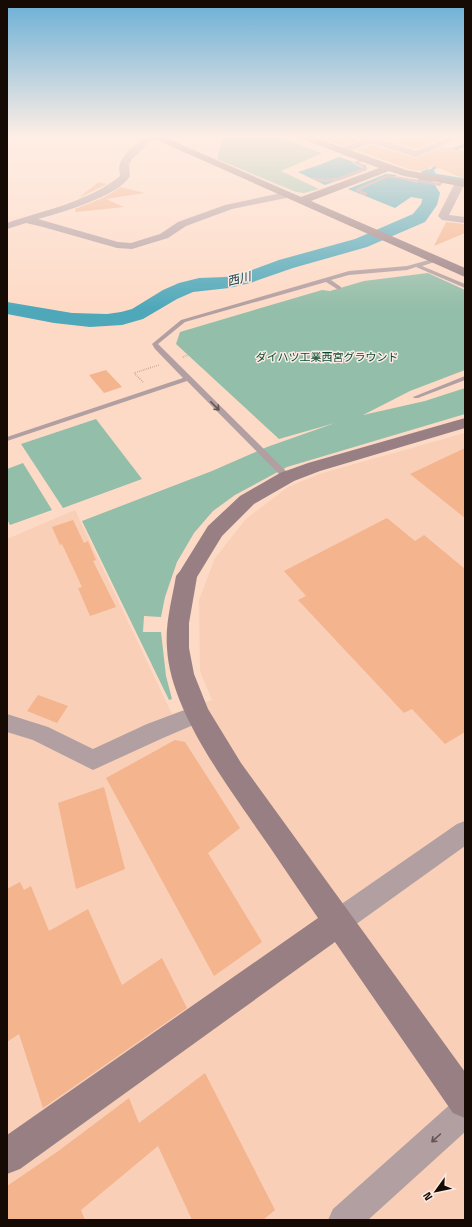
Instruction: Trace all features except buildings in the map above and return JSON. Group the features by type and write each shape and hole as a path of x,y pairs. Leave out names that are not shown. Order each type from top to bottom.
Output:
{"street":[{"path":"7,226 95,194"},
{"path":"301,201 319,194"},
{"path":"456,194 443,216 446,218 465,220"},
{"path":"25,220 45,224 117,245 132,246 164,236 182,224 230,207 286,195 465,273"},
{"path":"465,424 314,467 287,478 248,500 230,515 215,531 187,576 178,623 178,648 182,674 198,714 232,771 465,1101"},
{"path":"7,724 16,725 60,742 93,760 155,731 198,714"},
{"path":"7,1156 465,832"},
{"path":"344,1220 465,1112"}],"lane":[{"path":"287,478 157,348 155,344 179,323 349,273 406,268 436,260"},
{"path":"416,265 465,286"},
{"path":"327,280 339,288"},
{"path":"7,439 187,378"},
{"path":"416,397 465,378"}],"path":[{"path":"151,391 134,373 170,361"}],"shaded area":[{"path":"465,433 465,1220 7,1220 7,539 75,510 172,714 212,700 200,671 199,600 215,558 246,519 288,487 319,474"}],"green space":[{"name":"ダイハツ工業西宮グラウンド","path":"428,273 465,290 465,370 410,391 363,415 425,401 465,388 465,414 287,467 235,495 213,511 194,533 177,562 165,597 161,617 144,616 143,632 161,632 166,676 172,699 169,700 82,521 212,471 267,447 335,423 279,439 176,344 180,332 322,290 330,291 364,281"},
{"path":"96,419 142,479 63,508 21,444"},
{"path":"23,463 52,510 10,525 7,519 7,469"}],"water":[{"path":"361,194 427,194 423,199 411,197 395,208"}],"waterway":[{"name":"西川","path":"7,308 72,319 122,319 136,315 170,294 191,286 236,281 286,264 361,243 419,218 429,205 432,194"}]}
